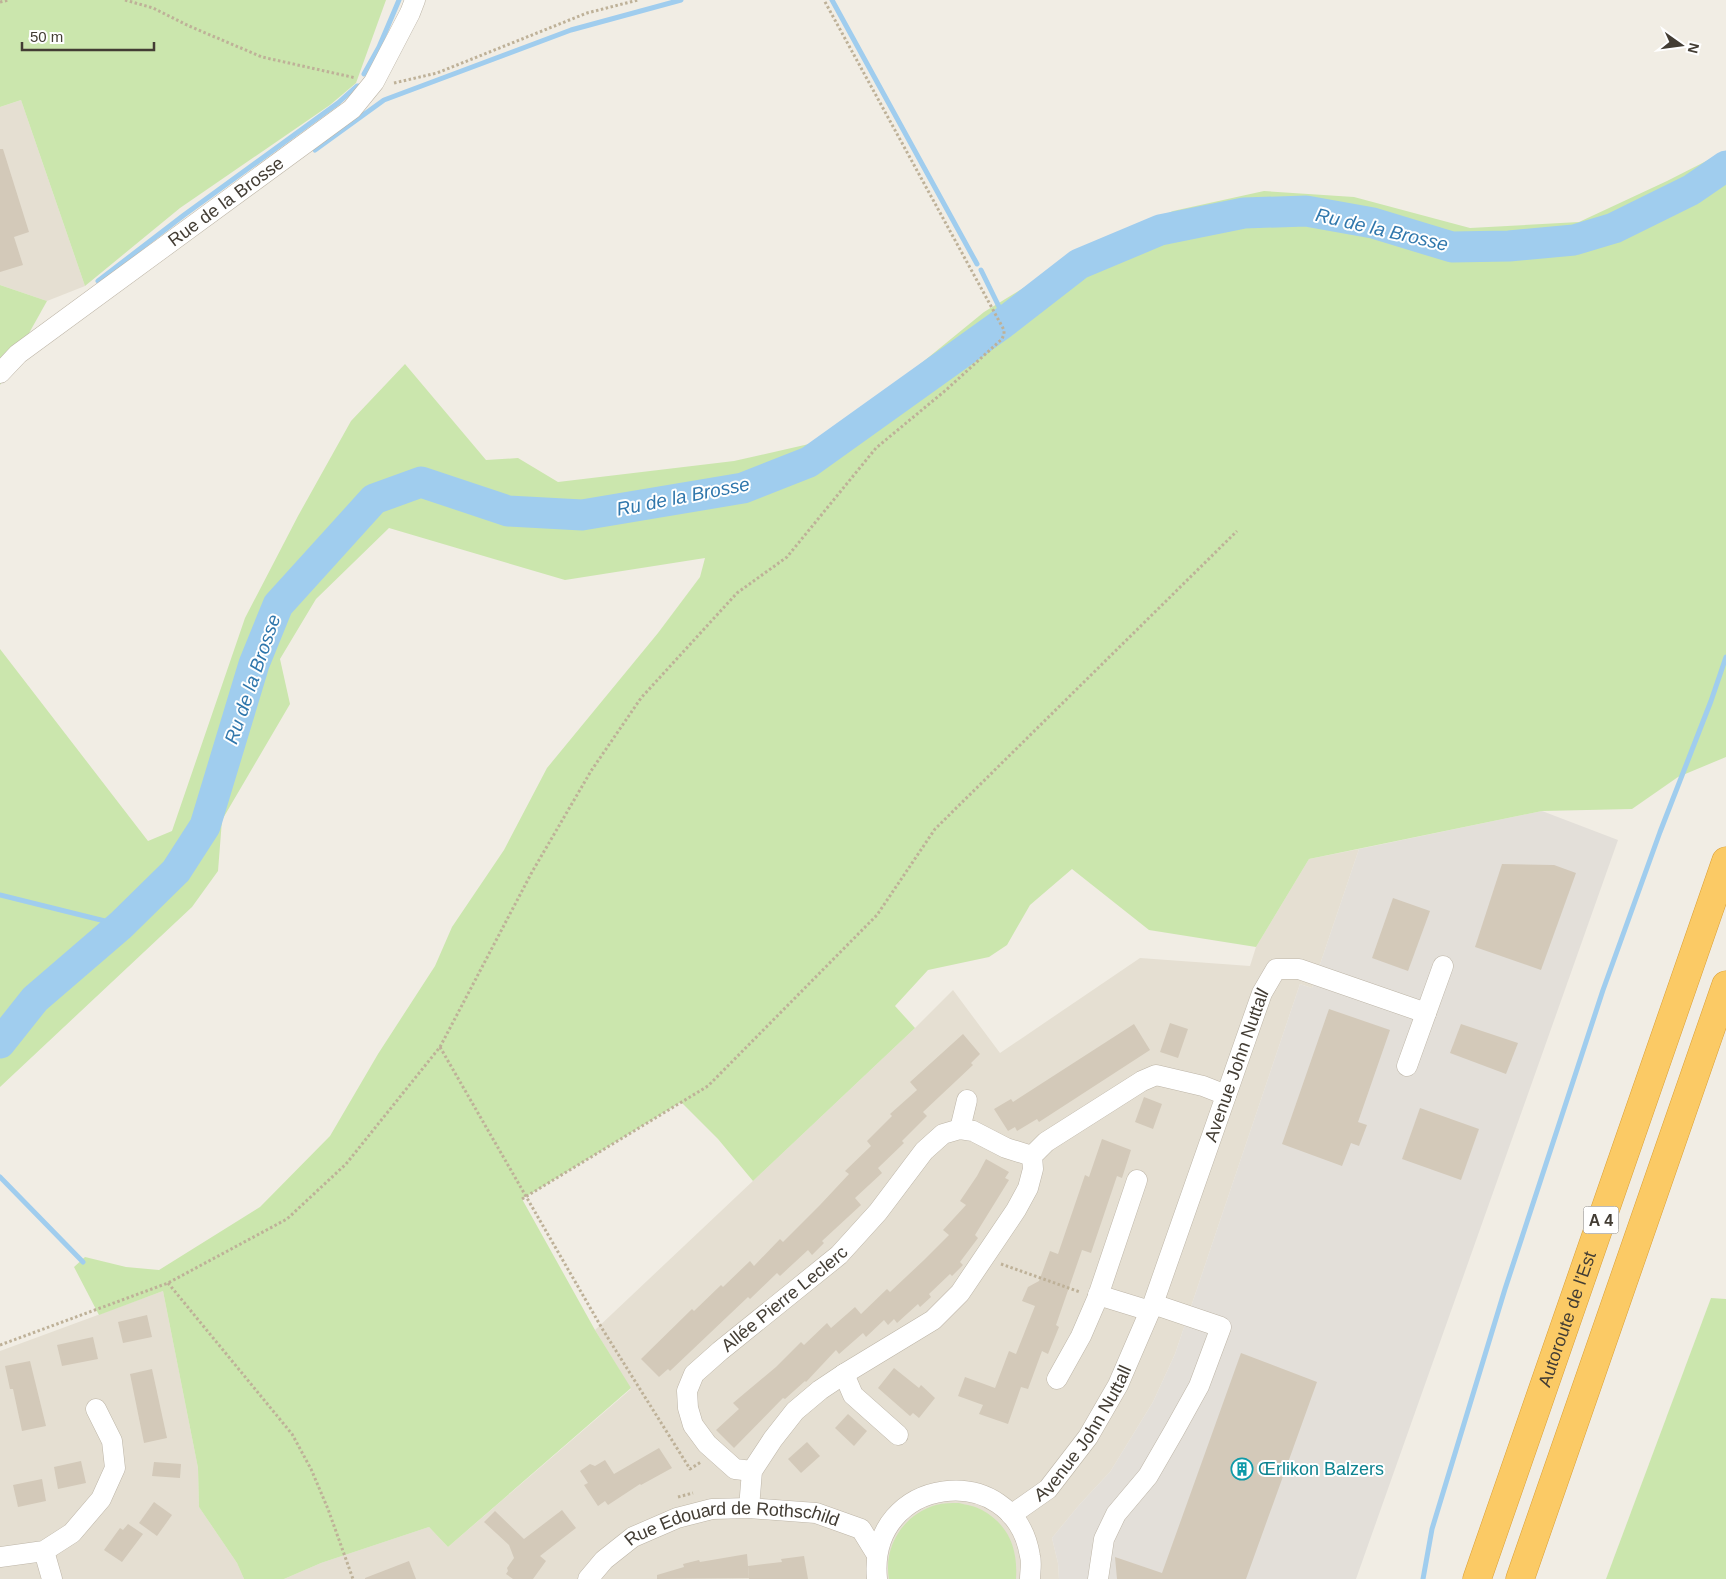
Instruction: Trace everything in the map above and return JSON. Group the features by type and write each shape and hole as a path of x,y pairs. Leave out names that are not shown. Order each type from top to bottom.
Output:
{"highway":[{"name":"Autoroute de l’Est","path":"1477,1579 1726,860"},
{"name":"A 4","path":"1520,1579 1726,985"}],"street":[{"name":"Rue de la Brosse","path":"0,374 18,354 352,109 374,82 415,0"},
{"path":"1407,1066 1443,966"},
{"name":"Avenue John Nuttall","path":"1011,1515 1048,1489 1088,1437 1118,1385 1152,1307 1262,993 1276,969 1299,969 1426,1013"},
{"path":"749,1508 752,1471 773,1439 795,1411 844,1374 933,1320 960,1293 1016,1210 1028,1188 1033,1169 1032,1156 1046,1142 1142,1080 1156,1075 1202,1086 1226,1095"},
{"path":"967,1100 960,1129 973,1131 1006,1148 1032,1156"},
{"name":"Allée Pierre Leclerc","path":"752,1471 735,1470 707,1444 693,1425 688,1408 687,1391 694,1374 839,1254 878,1212 924,1151 943,1134 960,1129"},
{"path":"1057,1379 1081,1336 1098,1297 1137,1180"},
{"path":"1098,1297 1152,1307 1221,1327 1199,1386 1174,1431 1148,1476 1116,1514 1104,1539 1098,1579"},
{"path":"844,1374 853,1396 898,1435"},
{"path":"0,1557 44,1551 72,1533 101,1498 115,1468 112,1441 96,1409"},
{"path":"877,1579 877,1555 884,1533 898,1513 919,1498 943,1490 968,1491 992,1499 1011,1515 1024,1535 1031,1557 1030,1579"},
{"name":"Rue Edouard de Rothschild","path":"588,1579 604,1560 633,1537 677,1518 712,1509 749,1508 816,1513 861,1530 877,1555"},
{"path":"44,1551 52,1579"}],"path":[{"path":"0,2 9,0"},
{"path":"125,0 153,8 189,26 262,57 374,82 395,83 437,72 587,13 638,0"},
{"path":"0,1345 168,1283 287,1219 346,1164 440,1047 532,872 592,771 641,698 737,594 787,557 876,448 946,390 1002,339 1004,330 824,0"},
{"path":"522,1199 708,1086 877,915 936,829 1237,531"},
{"path":"440,1047 603,1330 690,1468"},
{"path":"985,1255 992,1261 1098,1297"},
{"path":"168,1283 292,1434 311,1469 328,1509 353,1579"}],"shaded area":[{"path":"21,100 85,286 47,301 0,285 0,107"},
{"path":"1542,811 1618,840 1356,1579 1059,1579 1058,1563 1052,1538 1110,1472 1153,1402 1175,1354 1300,984 1312,988 1359,849"},
{"path":"1359,849 1312,988 1300,984 1175,1354 1153,1402 1110,1472 1052,1538 1058,1563 1059,1579 284,1579 321,1563 429,1527 448,1547 631,1389 595,1330 953,990 1000,1053 1140,958 1250,966 1256,947 1309,859"},
{"path":"163,1291 198,1468 199,1507 237,1563 244,1579 0,1579 0,1351"}],"green space":[{"path":"0,0 386,0 356,83 330,105 180,208 85,286 21,100 0,107"},
{"path":"1726,151 1726,757 1678,777 1632,809 1542,811 1309,859 1256,947 1149,930 1072,869 1030,905 1007,945 989,957 928,970 895,1006 915,1028 753,1181 718,1139 681,1102 522,1199 595,1330 631,1388 448,1547 429,1527 321,1563 284,1579 244,1579 237,1563 199,1507 198,1468 163,1291 99,1315 74,1267 85,1257 126,1267 159,1270 260,1207 330,1136 378,1054 435,966 452,927 504,850 547,768 658,633 700,577 705,558 565,580 389,528 316,599 280,659 290,704 222,820 218,871 192,907 0,1087 0,649 148,841 172,831 245,618 298,516 351,421 405,364 486,460 518,458 558,482 734,461 809,444 875,401 984,312 1095,244 1173,211 1264,191 1354,197 1470,228 1579,222"},
{"path":"0,285 47,301 0,385"},
{"path":"1711,1298 1726,1299 1726,1579 1606,1579"},
{"path":"959,1503 982,1510 999,1523 1005,1531 1013,1548 1016,1579 889,1579 889,1555 898,1533 905,1524 925,1509 939,1504"}],"building":[{"path":"0,149 3,149 29,232 14,237 23,265 0,272"},
{"path":"1502,864 1554,865 1576,873 1541,970 1475,947"},
{"path":"1393,898 1430,911 1408,971 1372,958"},
{"path":"1329,1009 1390,1030 1358,1122 1367,1125 1359,1146 1351,1143 1342,1166 1282,1144"},
{"path":"1170,1023 1188,1029 1178,1058 1160,1052"},
{"path":"1134,1024 1150,1050 1039,1122 1037,1119 1017,1131 1015,1127 1008,1131 994,1109 1011,1099 1013,1102"},
{"path":"1461,1024 1518,1043 1506,1074 1450,1053"},
{"path":"963,1034 980,1054 971,1063 973,1065 923,1112 927,1116 902,1141 904,1143 878,1168 882,1173 855,1198 861,1205 822,1241 824,1243 812,1255 808,1250 780,1276 777,1273 750,1299 748,1297 670,1371 668,1369 659,1377 641,1359 692,1309 694,1311 721,1285 723,1287 750,1261 754,1266 780,1239 783,1242 820,1205 849,1174 845,1171 871,1146 867,1141 892,1116 890,1114 917,1090 910,1082"},
{"path":"1144,1097 1162,1104 1153,1129 1135,1122"},
{"path":"1420,1108 1479,1129 1461,1180 1402,1159"},
{"path":"1102,1139 1131,1150 1122,1178 1117,1176 1091,1253 1082,1250 1056,1325 1059,1327 1048,1354 1042,1351 1028,1389 1021,1387 1008,1424 979,1414 983,1405 958,1396 965,1377 995,1388 1009,1351 1016,1354 1035,1306 1022,1301 1028,1287 1039,1281 1050,1251 1058,1254 1085,1175 1089,1177"},
{"path":"986,1159 1009,1172 1005,1178 1009,1180 975,1235 978,1238 960,1262 963,1265 952,1276 950,1274 929,1294 931,1297 920,1307 918,1304 897,1323 894,1319 888,1325 884,1320 866,1337 863,1333 839,1354 836,1350 806,1382 785,1399 783,1398 734,1448 716,1430 739,1409 733,1403 776,1367 801,1342 804,1345 827,1323 831,1328 855,1307 861,1314 887,1289 890,1292 924,1260 949,1235 943,1230 966,1205 960,1201"},
{"path":"147,1315 152,1337 123,1343 118,1322"},
{"path":"93,1337 98,1359 62,1366 57,1345"},
{"name":"Œrlikon Balzers","path":"1241,1353 1317,1382 1246,1579 1117,1579 1115,1557 1162,1573"},
{"path":"30,1361 46,1426 22,1431 13,1389 10,1389 5,1366"},
{"path":"894,1368 919,1388 921,1385 935,1398 919,1418 913,1413 910,1416 878,1388"},
{"path":"152,1369 167,1438 144,1443 130,1374"},
{"path":"848,1414 867,1431 854,1446 835,1428"},
{"path":"807,1442 820,1456 801,1473 788,1459"},
{"path":"659,1448 672,1468 640,1484 608,1505 605,1501 598,1506 584,1485 588,1483 580,1471 590,1464 595,1466 605,1460 614,1474"},
{"path":"81,1461 86,1483 58,1489 54,1467"},
{"path":"154,1462 181,1464 180,1478 152,1476"},
{"path":"42,1479 46,1501 18,1507 13,1485"},
{"path":"154,1502 172,1515 157,1536 139,1523"},
{"path":"562,1510 576,1528 540,1556 546,1561 533,1579 513,1579 506,1574 507,1568 514,1558 509,1545 484,1522 495,1511 524,1539"},
{"path":"128,1524 143,1534 122,1562 104,1550 120,1528 123,1530"},
{"path":"747,1554 749,1578 657,1579 657,1575 684,1567 683,1564"},
{"path":"804,1556 808,1579 749,1579 748,1566 782,1562 781,1559"},
{"path":"409,1561 416,1579 365,1579 365,1578"}],"waterway":[{"path":"364,74 379,47 399,0"},
{"path":"315,150 384,100 571,30 681,0"},
{"path":"832,0 977,264"},
{"path":"98,281 359,86"},
{"name":"Ru de la Brosse","path":"0,1043 35,999 121,925 176,871 205,826 254,664 278,605 374,499 421,482 508,511 582,515 743,488 809,462 999,326 1079,264 1160,230 1244,213 1306,211 1373,223 1452,247 1509,246 1574,240 1614,228 1691,190 1726,166"},
{"path":"981,270 1006,321"},
{"path":"1423,1579 1432,1529 1505,1289 1603,990 1726,657"},
{"path":"0,895 121,925"},
{"path":"0,1177 83,1262"}],"place":[{"name":"Œrlikon Balzers","path":"1242,1469"}]}
